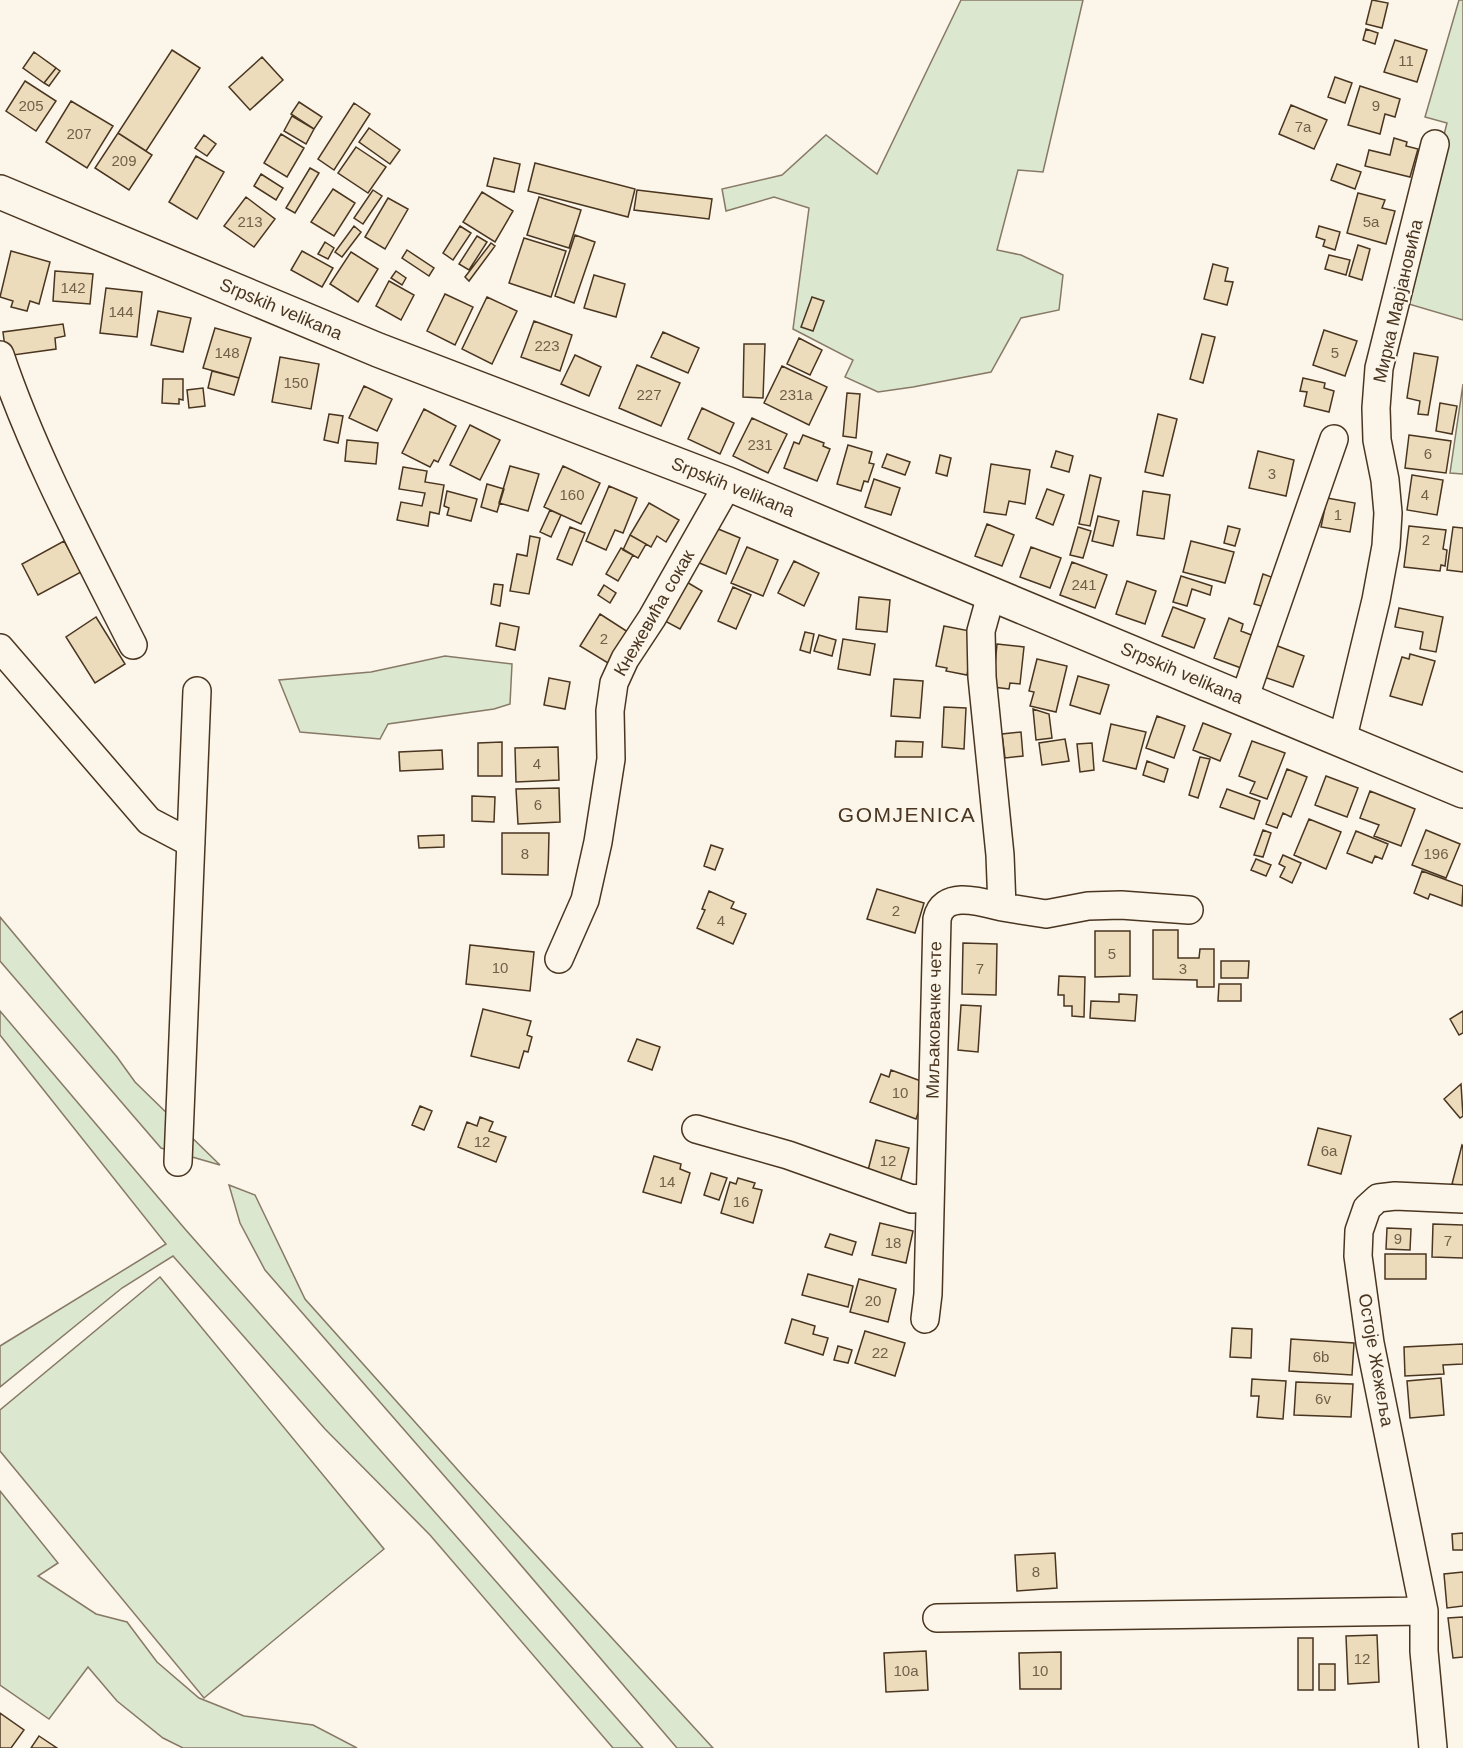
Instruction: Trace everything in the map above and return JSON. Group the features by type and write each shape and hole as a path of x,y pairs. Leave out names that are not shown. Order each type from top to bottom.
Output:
{"main road":[{"name":"Srpskih velikana","path":"0,192 378,350 728,484 1463,791"}],"street":[{"name":"Мирка Марјановића","path":"1342,741 1376,600 1386,546 1388,513 1385,480 1377,440 1376,408 1379,368 1435,144"},
{"path":"0,355 36,450 133,645"},
{"path":"1244,699 1334,438"},
{"name":"Кнежевића сокак","path":"559,958 585,900 598,842 611,759 610,711 614,683 625,659 652,618 728,484"},
{"path":"991,595 981,631 982,678 1000,855 1002,907"},
{"path":"0,648 149,822 191,843"},
{"path":"178,1162 197,691"},
{"name":"Миљаковачке чете","path":"925,1319 928,1294 938,912 948,902 958,900 978,901 1046,914 1088,906 1121,905 1189,910"},
{"path":"696,1129 788,1155 912,1199 930,1197"},
{"name":"Остоје Жежеља","path":"1433,1748 1424,1651 1424,1611 1371,1343 1358,1256 1359,1231 1367,1208 1377,1198 1463,1199"},
{"path":"937,1618 1424,1611"}],"green space":[{"path":"961,0 1083,0 1043,172 1018,170 997,250 1021,255 1063,275 1059,310 1021,318 991,372 878,392 845,377 853,360 793,329 809,208 774,197 726,211 722,189 782,175 826,135 877,174"},
{"path":"1459,0 1463,0 1463,320 1402,302 1447,123 1425,117"},
{"path":"1463,384 1463,474 1450,473"},
{"path":"445,656 512,664 510,704 494,709 388,724 380,739 300,732 279,680 371,672"},
{"path":"0,917 117,1057 135,1082 220,1165 161,1148 0,961"},
{"path":"0,1011 185,1229 643,1748 613,1748 430,1535 325,1429 173,1256 122,1288 0,1387 0,1346 166,1244 0,1035"},
{"path":"229,1185 255,1195 305,1299 465,1478 713,1748 677,1748 265,1270 240,1223"},
{"path":"160,1277 384,1549 204,1698 0,1451 0,1410"},
{"path":"0,1491 58,1563 38,1576 96,1614 127,1622 157,1662 199,1698 244,1716 313,1725 357,1748 183,1748 163,1738 117,1701 88,1667 49,1719 0,1685"}],"building":[{"path":"1372,0 1388,3 1382,28 1366,24"},
{"path":"1366,29 1378,33 1375,44 1363,40"},
{"path":"1395,40 1427,50 1417,82 1384,72"},
{"path":"172,50 200,68 146,151 118,133"},
{"path":"34,52 56,68 44,83 23,68"},
{"path":"262,57 283,80 250,110 229,87"},
{"path":"56,68 60,71 49,86 44,83"},
{"path":"1335,77 1352,83 1345,103 1328,97"},
{"path":"25,81 56,101 36,131 6,111"},
{"path":"1360,86 1400,99 1395,117 1385,114 1380,134 1348,125"},
{"path":"71,101 113,126 87,168 46,142"},
{"path":"299,102 322,117 314,129 291,114"},
{"path":"354,103 370,114 334,170 318,159"},
{"path":"1291,105 1327,120 1314,149 1279,134"},
{"path":"292,116 314,129 306,144 284,131"},
{"path":"369,128 400,150 390,164 359,142"},
{"path":"118,133 152,155 129,190 95,168"},
{"path":"281,134 304,148 287,177 264,163"},
{"path":"204,135 216,144 207,156 195,148"},
{"path":"1394,138 1407,142 1406,146 1418,149 1410,177 1365,166 1369,150 1390,155"},
{"path":"356,147 386,167 368,193 338,173"},
{"path":"196,156 224,172 197,219 169,202"},
{"path":"494,158 520,164 514,192 487,186"},
{"path":"535,163 635,189 628,217 528,191"},
{"path":"1337,164 1361,172 1355,189 1331,180"},
{"path":"310,168 319,173 295,213 286,208"},
{"path":"261,174 283,188 276,200 254,186"},
{"path":"333,189 355,203 334,236 311,222"},
{"path":"373,190 382,196 363,224 354,218"},
{"path":"637,190 712,199 709,219 634,210"},
{"path":"482,192 513,211 495,242 463,222"},
{"path":"1358,193 1385,200 1382,208 1395,211 1386,244 1347,233"},
{"path":"246,197 275,219 254,247 224,226"},
{"path":"539,197 581,210 569,248 527,235"},
{"path":"388,198 408,209 385,249 365,237"},
{"path":"354,226 361,232 342,257 335,252"},
{"path":"460,226 471,233 453,260 443,253"},
{"path":"1319,226 1340,232 1335,250 1323,246 1325,240 1316,237"},
{"path":"575,235 595,242 574,303 555,296"},
{"path":"477,236 487,242 469,270 459,264"},
{"path":"524,238 566,251 551,297 509,283"},
{"path":"325,242 334,248 328,259 318,254"},
{"path":"491,243 495,246 469,281 465,277"},
{"path":"1358,245 1370,249 1362,280 1349,276"},
{"path":"407,250 434,268 429,276 402,258"},
{"path":"11,251 50,262 39,304 30,301 27,311 11,307 13,301 0,297"},
{"path":"302,251 333,268 322,287 291,270"},
{"path":"351,252 378,269 358,302 330,284"},
{"path":"1329,255 1350,260 1346,275 1325,269"},
{"path":"1213,264 1228,268 1225,281 1233,282 1227,305 1204,299"},
{"path":"55,271 93,274 90,304 53,301"},
{"path":"396,271 406,278 402,285 391,278"},
{"path":"594,275 625,284 616,317 584,308"},
{"path":"389,281 414,295 401,320 376,306"},
{"path":"106,288 142,292 137,337 100,333"},
{"path":"445,294 473,307 455,345 427,331"},
{"path":"487,297 517,311 492,364 462,349"},
{"path":"812,297 824,301 813,331 801,327"},
{"path":"158,311 191,318 183,352 151,345"},
{"path":"534,321 572,335 560,371 521,357"},
{"path":"63,324 65,336 55,338 56,349 6,356 3,332"},
{"path":"215,328 251,338 239,378 203,368"},
{"path":"1324,330 1357,341 1345,376 1313,365"},
{"path":"663,332 699,348 688,373 651,357"},
{"path":"1202,334 1215,337 1203,383 1190,379"},
{"path":"799,338 822,350 810,375 787,364"},
{"path":"744,344 765,344 763,398 743,397"},
{"path":"1414,353 1438,357 1428,415 1418,414 1420,401 1407,398"},
{"path":"575,355 601,367 589,396 561,384"},
{"path":"280,357 319,364 311,409 272,402"},
{"path":"637,365 680,383 661,426 619,408"},
{"path":"782,366 827,387 809,425 764,403"},
{"path":"212,371 239,378 234,395 208,388"},
{"path":"1303,378 1325,383 1324,388 1334,391 1329,412 1304,406 1307,392 1300,391"},
{"path":"163,379 183,379 183,400 179,399 179,404 162,403"},
{"path":"364,386 392,399 377,431 349,418"},
{"path":"203,388 205,406 189,408 187,390"},
{"path":"847,393 860,394 856,438 843,436"},
{"path":"1440,403 1457,406 1452,434 1436,431"},
{"path":"702,408 734,423 720,454 688,439"},
{"path":"424,409 456,426 438,462 434,460 430,467 402,453"},
{"path":"329,414 343,416 338,443 324,440"},
{"path":"1158,414 1177,419 1163,476 1145,472"},
{"path":"752,418 787,434 768,473 733,456"},
{"path":"470,425 500,440 480,480 450,465"},
{"path":"803,435 824,443 823,446 830,449 817,481 784,468 794,442 799,444"},
{"path":"1409,435 1451,441 1446,473 1405,468"},
{"path":"347,440 378,443 376,464 345,461"},
{"path":"848,445 872,452 869,463 874,464 868,482 864,481 861,491 837,484"},
{"path":"1056,451 1073,456 1069,472 1051,467"},
{"path":"1258,451 1294,460 1286,496 1249,488"},
{"path":"887,454 910,462 905,475 882,467"},
{"path":"940,455 951,458 947,476 936,473"},
{"path":"991,464 1030,470 1025,504 1009,501 1006,515 984,512"},
{"path":"510,466 539,474 528,511 499,503"},
{"path":"563,466 600,483 581,524 544,507"},
{"path":"403,467 427,471 425,482 444,485 439,514 430,512 428,526 397,520 401,502 422,506 425,493 399,489"},
{"path":"1090,475 1101,478 1090,526 1079,524"},
{"path":"1412,475 1443,480 1437,515 1407,510"},
{"path":"874,479 900,488 891,515 865,507"},
{"path":"487,484 504,489 497,512 481,507"},
{"path":"609,486 637,498 623,533 615,530 606,550 586,541"},
{"path":"1047,489 1064,495 1053,525 1036,518"},
{"path":"447,491 477,499 471,521 447,515 449,508 444,506"},
{"path":"1143,491 1170,495 1164,539 1137,535"},
{"path":"1327,498 1355,503 1350,532 1321,527"},
{"path":"649,503 679,520 666,542 657,536 651,547 630,535"},
{"path":"550,510 561,515 551,537 540,532"},
{"path":"1098,516 1119,521 1113,546 1092,541"},
{"path":"987,524 1014,535 1002,566 975,556"},
{"path":"711,526 740,538 726,574 697,562"},
{"path":"1228,526 1240,529 1235,546 1224,543"},
{"path":"1409,526 1446,530 1443,549 1447,550 1445,566 1441,565 1440,571 1404,567"},
{"path":"570,527 585,533 572,565 557,559"},
{"path":"1078,527 1091,531 1083,558 1070,555"},
{"path":"1453,527 1463,528 1463,572 1447,570"},
{"path":"630,535 646,544 638,558 623,550"},
{"path":"530,536 540,538 529,594 510,591 517,554 527,556"},
{"path":"64,541 81,572 38,595 22,564"},
{"path":"1191,541 1234,552 1225,583 1183,572"},
{"path":"747,547 778,560 763,596 731,583"},
{"path":"1031,547 1061,558 1050,588 1020,577"},
{"path":"621,548 633,555 618,581 606,574"},
{"path":"794,561 819,573 804,606 778,593"},
{"path":"1072,562 1107,575 1095,608 1060,595"},
{"path":"1263,574 1274,578 1272,609 1254,604"},
{"path":"1181,576 1212,586 1210,595 1192,589 1187,606 1173,602"},
{"path":"685,581 702,591 680,629 663,620"},
{"path":"1127,581 1156,591 1145,624 1116,614"},
{"path":"494,584 503,585 500,606 491,604"},
{"path":"604,585 616,593 610,603 598,595"},
{"path":"733,587 751,595 736,629 718,621"},
{"path":"859,597 890,600 887,632 856,629"},
{"path":"1173,607 1205,619 1194,648 1162,636"},
{"path":"1399,608 1443,617 1436,652 1420,649 1423,632 1395,627"},
{"path":"600,614 628,632 608,663 580,646"},
{"path":"96,617 125,664 95,683 66,637"},
{"path":"1229,618 1243,624 1241,631 1254,636 1241,668 1214,658"},
{"path":"500,623 519,627 515,650 496,646"},
{"path":"944,626 975,632 967,675 946,671 947,668 936,666"},
{"path":"805,632 814,634 810,653 800,650"},
{"path":"819,635 836,640 832,656 814,651"},
{"path":"843,639 875,644 870,675 838,669"},
{"path":"997,644 1024,647 1020,684 1010,683 1009,689 993,687"},
{"path":"1275,645 1304,656 1293,687 1264,677"},
{"path":"1410,654 1435,661 1422,705 1390,696 1402,657 1409,659"},
{"path":"1037,659 1067,666 1056,712 1030,706 1034,692 1029,691"},
{"path":"1078,676 1109,685 1100,714 1070,705"},
{"path":"549,678 570,682 565,709 544,705"},
{"path":"894,679 923,681 920,718 891,716"},
{"path":"944,707 966,708 964,749 942,747"},
{"path":"1033,709 1049,714 1052,738 1036,740"},
{"path":"1157,716 1185,726 1174,758 1146,748"},
{"path":"1203,723 1231,734 1220,761 1193,750"},
{"path":"1111,724 1146,732 1136,769 1103,761"},
{"path":"1021,732 1023,756 1005,758 1002,734"},
{"path":"1065,739 1069,761 1042,765 1039,743"},
{"path":"896,741 923,742 922,757 895,757"},
{"path":"1252,741 1285,753 1267,799 1250,793 1255,782 1239,776"},
{"path":"502,742 502,776 478,776 478,743"},
{"path":"1092,743 1094,770 1080,772 1077,744"},
{"path":"558,747 559,780 516,782 515,748"},
{"path":"442,750 443,769 400,771 399,752"},
{"path":"1200,757 1210,759 1198,798 1189,795"},
{"path":"1147,761 1168,769 1164,782 1143,775"},
{"path":"1287,769 1307,777 1291,817 1283,813 1277,828 1266,824"},
{"path":"1326,776 1358,788 1347,817 1315,805"},
{"path":"559,788 560,822 518,824 516,789"},
{"path":"1227,789 1260,801 1254,819 1220,807"},
{"path":"1370,791 1415,809 1401,846 1374,836 1379,825 1360,818"},
{"path":"472,796 495,797 494,822 472,821"},
{"path":"1309,819 1341,832 1326,869 1294,855"},
{"path":"1263,830 1271,833 1263,857 1254,855"},
{"path":"1426,830 1460,844 1446,878 1412,865"},
{"path":"1356,831 1388,844 1382,859 1375,856 1372,863 1347,853"},
{"path":"502,833 549,833 548,875 502,874"},
{"path":"444,835 444,847 419,848 418,836"},
{"path":"711,845 723,849 715,870 704,866"},
{"path":"1283,855 1301,863 1292,883 1280,877 1285,867 1279,864"},
{"path":"1256,859 1271,865 1266,876 1251,870"},
{"path":"1422,871 1463,886 1462,906 1430,894 1428,899 1414,893"},
{"path":"877,889 924,903 915,933 867,919"},
{"path":"709,891 734,902 731,908 746,914 733,944 697,928 705,910 702,909"},
{"path":"1153,930 1178,930 1178,958 1199,958 1200,949 1214,949 1214,987 1197,987 1197,980 1153,979"},
{"path":"1095,931 1130,931 1130,976 1095,977"},
{"path":"963,943 997,944 996,995 962,994"},
{"path":"470,945 534,952 530,991 466,984"},
{"path":"1221,961 1249,961 1248,978 1221,978"},
{"path":"1059,976 1085,977 1084,1017 1072,1016 1072,1006 1064,1006 1064,995 1058,995"},
{"path":"1219,984 1241,984 1241,1001 1218,1001"},
{"path":"1119,994 1137,995 1135,1021 1090,1018 1091,1001 1119,1002"},
{"path":"961,1005 981,1006 978,1052 958,1050"},
{"path":"483,1009 531,1021 527,1035 532,1037 528,1052 524,1051 519,1068 471,1056"},
{"path":"1463,1011 1463,1033 1459,1035 1450,1019"},
{"path":"637,1039 660,1047 652,1070 628,1061"},
{"path":"891,1070 929,1084 916,1119 870,1102 881,1074 889,1077"},
{"path":"1461,1084 1463,1116 1460,1118 1444,1099"},
{"path":"420,1106 432,1111 424,1130 412,1125"},
{"path":"480,1117 493,1122 489,1131 506,1137 496,1162 458,1147 467,1122 477,1126"},
{"path":"1318,1128 1351,1136 1341,1174 1308,1165"},
{"path":"876,1140 909,1148 900,1183 867,1174"},
{"path":"1463,1146 1463,1187 1452,1184"},
{"path":"654,1156 681,1164 680,1169 690,1173 681,1203 643,1192"},
{"path":"711,1173 727,1178 719,1200 704,1195"},
{"path":"738,1178 755,1183 753,1188 762,1190 753,1223 721,1213 730,1182 736,1184"},
{"path":"880,1223 913,1231 906,1263 872,1255"},
{"path":"1433,1224 1463,1225 1463,1258 1432,1257"},
{"path":"1387,1228 1411,1229 1410,1250 1386,1249"},
{"path":"830,1234 856,1242 852,1255 825,1247"},
{"path":"1385,1254 1426,1254 1426,1279 1385,1279"},
{"path":"808,1274 853,1286 848,1307 802,1295"},
{"path":"859,1279 896,1289 888,1322 850,1312"},
{"path":"792,1319 815,1326 813,1334 828,1338 823,1355 785,1343"},
{"path":"1232,1328 1252,1329 1251,1358 1230,1357"},
{"path":"865,1331 905,1343 895,1376 855,1363"},
{"path":"1291,1339 1354,1343 1352,1375 1289,1371"},
{"path":"1463,1344 1463,1364 1443,1365 1444,1374 1405,1376 1404,1347"},
{"path":"838,1346 852,1350 848,1363 834,1360"},
{"path":"1441,1378 1444,1415 1410,1418 1407,1381"},
{"path":"1252,1379 1286,1381 1283,1419 1257,1417 1259,1396 1251,1396"},
{"path":"1296,1382 1353,1384 1351,1417 1294,1415"},
{"path":"1463,1533 1463,1550 1453,1550 1452,1534"},
{"path":"1055,1553 1057,1588 1017,1591 1015,1555"},
{"path":"1463,1572 1463,1606 1447,1608 1444,1574"},
{"path":"1463,1617 1463,1657 1453,1658 1448,1618"},
{"path":"1377,1635 1379,1682 1348,1684 1346,1636"},
{"path":"1298,1638 1313,1638 1313,1690 1298,1690"},
{"path":"926,1651 928,1690 886,1692 884,1653"},
{"path":"1061,1652 1061,1689 1020,1689 1019,1653"},
{"path":"1319,1664 1335,1664 1335,1690 1319,1690"},
{"path":"0,1713 24,1730 11,1748 0,1748"},
{"path":"39,1736 57,1748 31,1748"}],"district":[{"name":"GOMJENICA","path":"907,815"}]}
